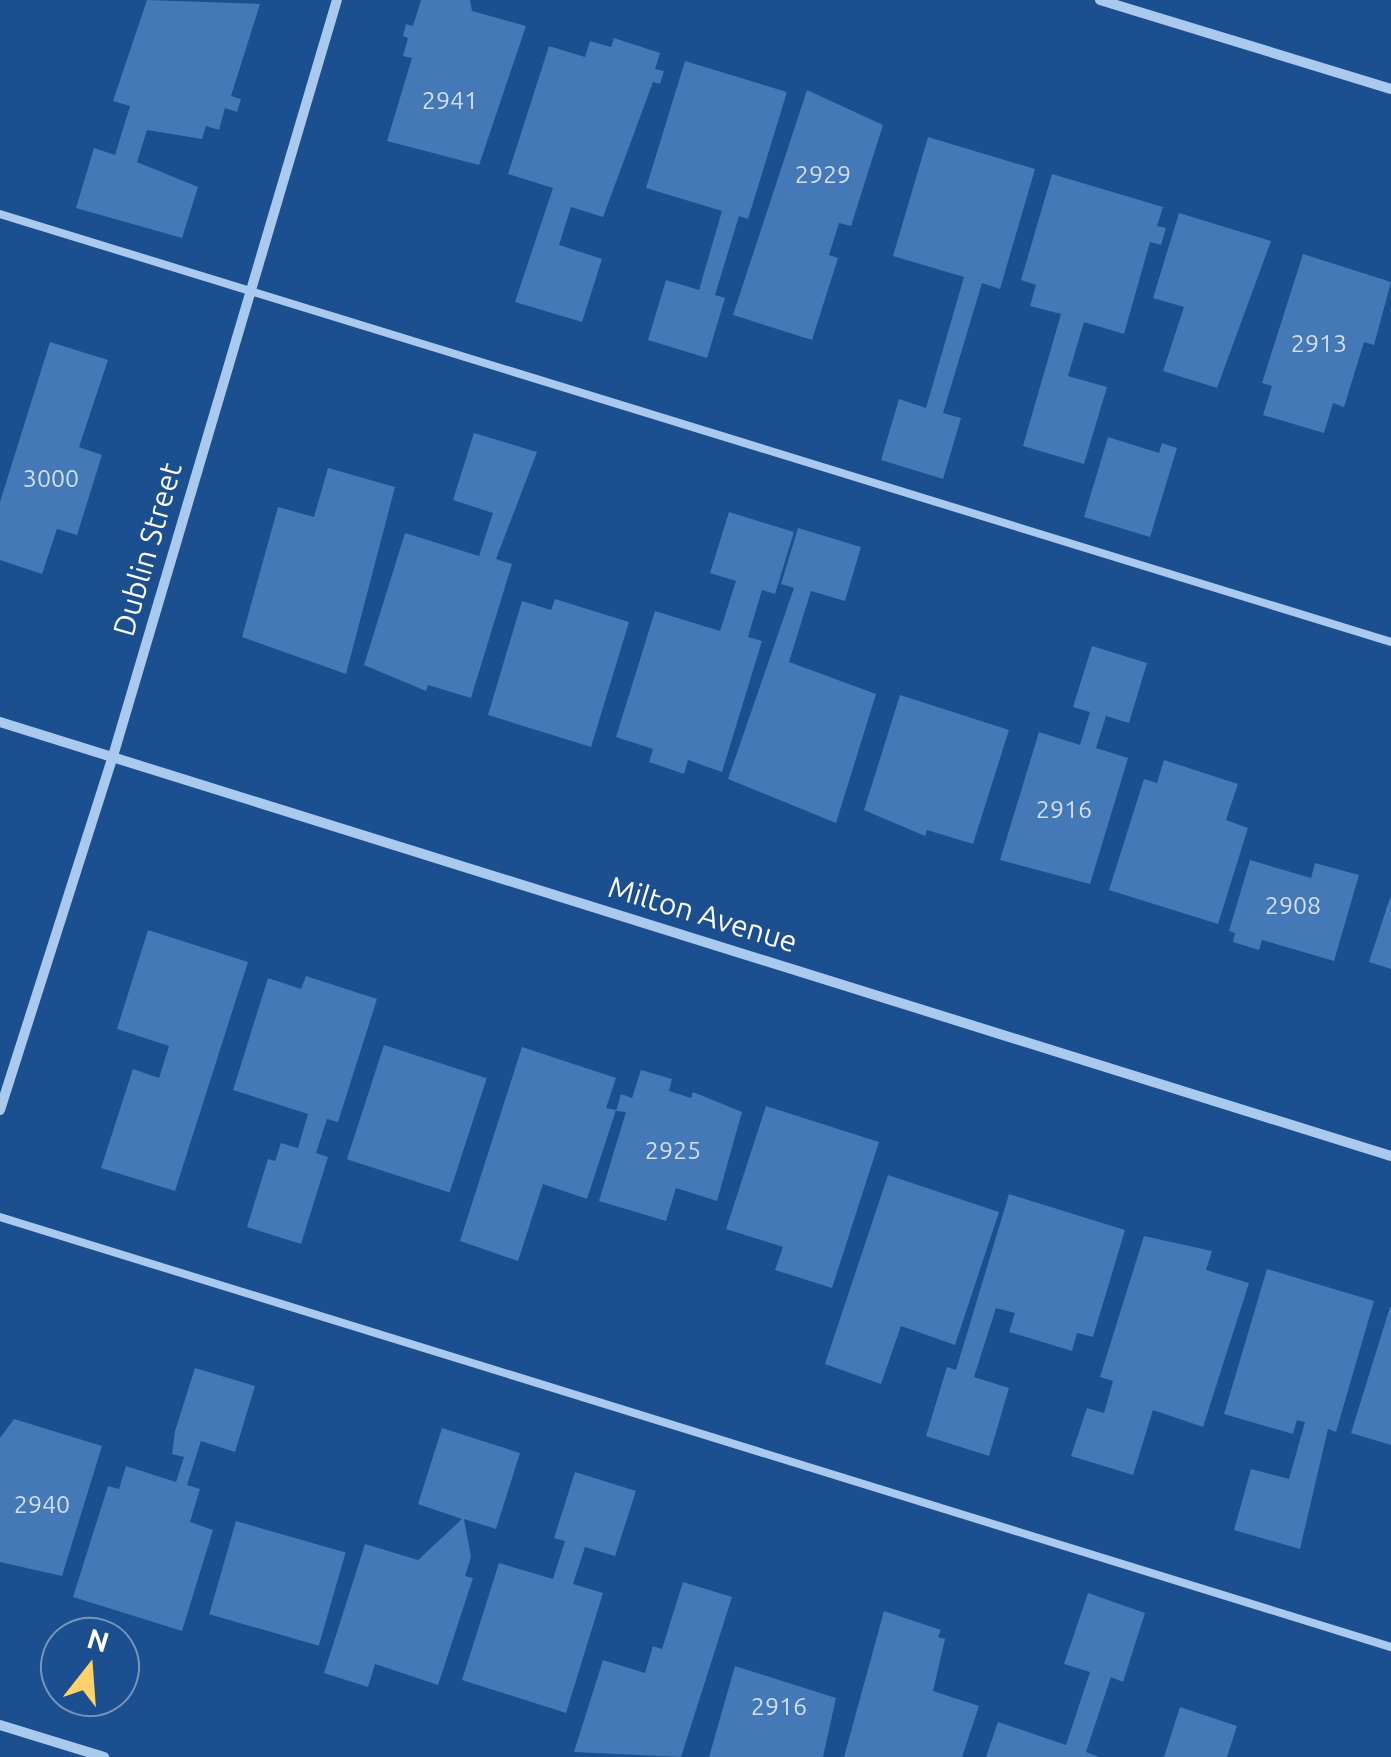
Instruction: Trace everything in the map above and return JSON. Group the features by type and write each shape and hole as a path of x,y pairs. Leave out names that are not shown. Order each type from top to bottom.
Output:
{"street":[{"name":"Dublin Street","path":"0,1110 114,756 248,290 337,0"},
{"path":"1100,0 1391,89"},
{"name":"Milton Avenue","path":"0,722 1391,1156"},
{"path":"0,1725 104,1757"}],"lane":[{"path":"0,214 1391,642"},
{"path":"0,1217 1391,1647"}],"building":[{"path":"147,0 260,4 231,96 241,99 237,112 225,108 219,130 206,126 202,139 147,130 137,162 198,187 182,238 76,208 94,148 115,155 130,106 113,101"},
{"path":"421,0 470,0 472,11 526,26 479,165 387,141 412,58 403,56 408,38 403,36 406,24 413,26"},
{"path":"614,38 660,53 655,69 664,71 660,84 653,82 603,217 571,207 559,245 602,259 582,322 515,302 553,188 508,174 549,46 585,57 590,41 611,47"},
{"path":"685,61 787,92 748,219 739,216 715,295 725,298 707,358 648,340 666,280 699,290 722,211 646,188"},
{"path":"807,90 883,125 851,226 839,223 829,255 838,258 812,340 733,315"},
{"path":"928,137 1035,169 1000,289 982,283 943,413 961,418 943,479 881,460 899,399 926,408 964,277 893,256"},
{"path":"1052,174 1163,207 1157,226 1166,228 1161,245 1150,242 1124,334 1084,322 1068,376 1107,387 1084,464 1023,446 1061,314 1030,306 1036,285 1021,280"},
{"path":"1179,213 1271,241 1217,388 1163,371 1184,307 1153,298"},
{"path":"1303,254 1391,282 1374,345 1364,342 1344,407 1333,403 1324,433 1263,415 1272,386 1262,383"},
{"path":"50,342 108,360 79,447 102,455 77,535 57,529 42,574 0,560 0,502"},
{"path":"474,433 537,452 496,559 512,564 471,698 428,685 426,691 364,665 405,533 479,556 493,513 453,500"},
{"path":"1108,437 1159,453 1162,443 1177,448 1150,537 1084,517"},
{"path":"328,468 395,487 346,674 242,637 278,507 314,517"},
{"path":"729,512 794,532 775,594 762,590 748,637 762,641 722,772 688,760 684,774 649,762 653,749 616,737 655,611 720,631 736,581 710,573"},
{"path":"798,528 861,547 845,601 811,591 789,662 876,694 836,823 728,779 794,588 781,584"},
{"path":"555,599 629,622 591,747 488,715 522,601 551,610"},
{"path":"1092,646 1147,663 1129,723 1106,716 1096,748 1128,758 1090,884 1000,860 1039,732 1080,745 1090,712 1073,707"},
{"path":"900,695 1009,730 973,844 927,830 925,836 864,810"},
{"path":"1164,760 1238,784 1226,820 1248,828 1218,924 1109,890 1144,779 1157,783"},
{"path":"1250,860 1311,878 1315,863 1359,875 1334,961 1262,940 1259,950 1233,942 1235,933 1229,931"},
{"path":"1391,899 1391,969 1369,962"},
{"path":"148,930 248,962 175,1191 101,1168 133,1069 159,1078 169,1046 117,1029"},
{"path":"306,976 377,999 338,1122 327,1119 316,1153 328,1157 301,1244 247,1227 268,1159 275,1161 281,1143 298,1148 308,1114 233,1090 268,978 301,989"},
{"path":"384,1045 487,1078 450,1193 347,1159"},
{"path":"522,1047 616,1078 606,1108 616,1110 587,1199 543,1184 518,1261 460,1241"},
{"path":"641,1070 672,1079 669,1091 691,1098 693,1092 742,1112 717,1201 676,1188 666,1221 599,1201 626,1112 616,1111 621,1094 632,1098"},
{"path":"766,1106 879,1142 832,1288 775,1270 783,1247 726,1229"},
{"path":"888,1175 999,1212 955,1345 901,1326 881,1384 825,1364"},
{"path":"1009,1194 1125,1230 1093,1337 1077,1333 1072,1351 1009,1332 1015,1313 996,1308 974,1377 1009,1388 989,1456 926,1436 947,1367 956,1370"},
{"path":"1144,1236 1212,1251 1206,1270 1249,1283 1203,1427 1153,1410 1133,1475 1071,1456 1087,1408 1104,1413 1113,1381 1100,1377"},
{"path":"1267,1269 1374,1301 1336,1432 1328,1429 1300,1549 1234,1530 1251,1469 1289,1479 1305,1422 1297,1420 1293,1434 1224,1414"},
{"path":"1391,1307 1391,1445 1351,1433"},
{"path":"195,1368 255,1386 235,1452 201,1441 187,1485 200,1489 190,1522 213,1530 182,1631 73,1597 108,1486 119,1489 126,1466 176,1482 184,1457 172,1454 175,1431"},
{"path":"14,1419 102,1446 62,1576 0,1562 0,1438"},
{"path":"442,1428 520,1453 496,1529 464,1519 471,1557 465,1576 473,1578 438,1685 375,1664 368,1687 324,1673 365,1544 418,1560 462,1519 418,1504"},
{"path":"575,1472 636,1491 615,1556 585,1547 573,1584 603,1593 566,1713 462,1680 499,1563 553,1579 565,1541 554,1538"},
{"path":"236,1521 346,1552 319,1646 209,1614"},
{"path":"683,1582 732,1597 681,1757 574,1752 603,1660 645,1673 653,1646 662,1649"},
{"path":"1088,1593 1145,1613 1123,1682 1111,1677 1086,1752 1099,1757 986,1757 998,1722 1066,1745 1090,1672 1064,1664"},
{"path":"884,1611 941,1630 938,1637 945,1639 933,1691 979,1706 962,1757 844,1757"},
{"path":"735,1666 836,1698 823,1757 709,1757"},
{"path":"1180,1707 1237,1726 1227,1757 1164,1757"}]}
